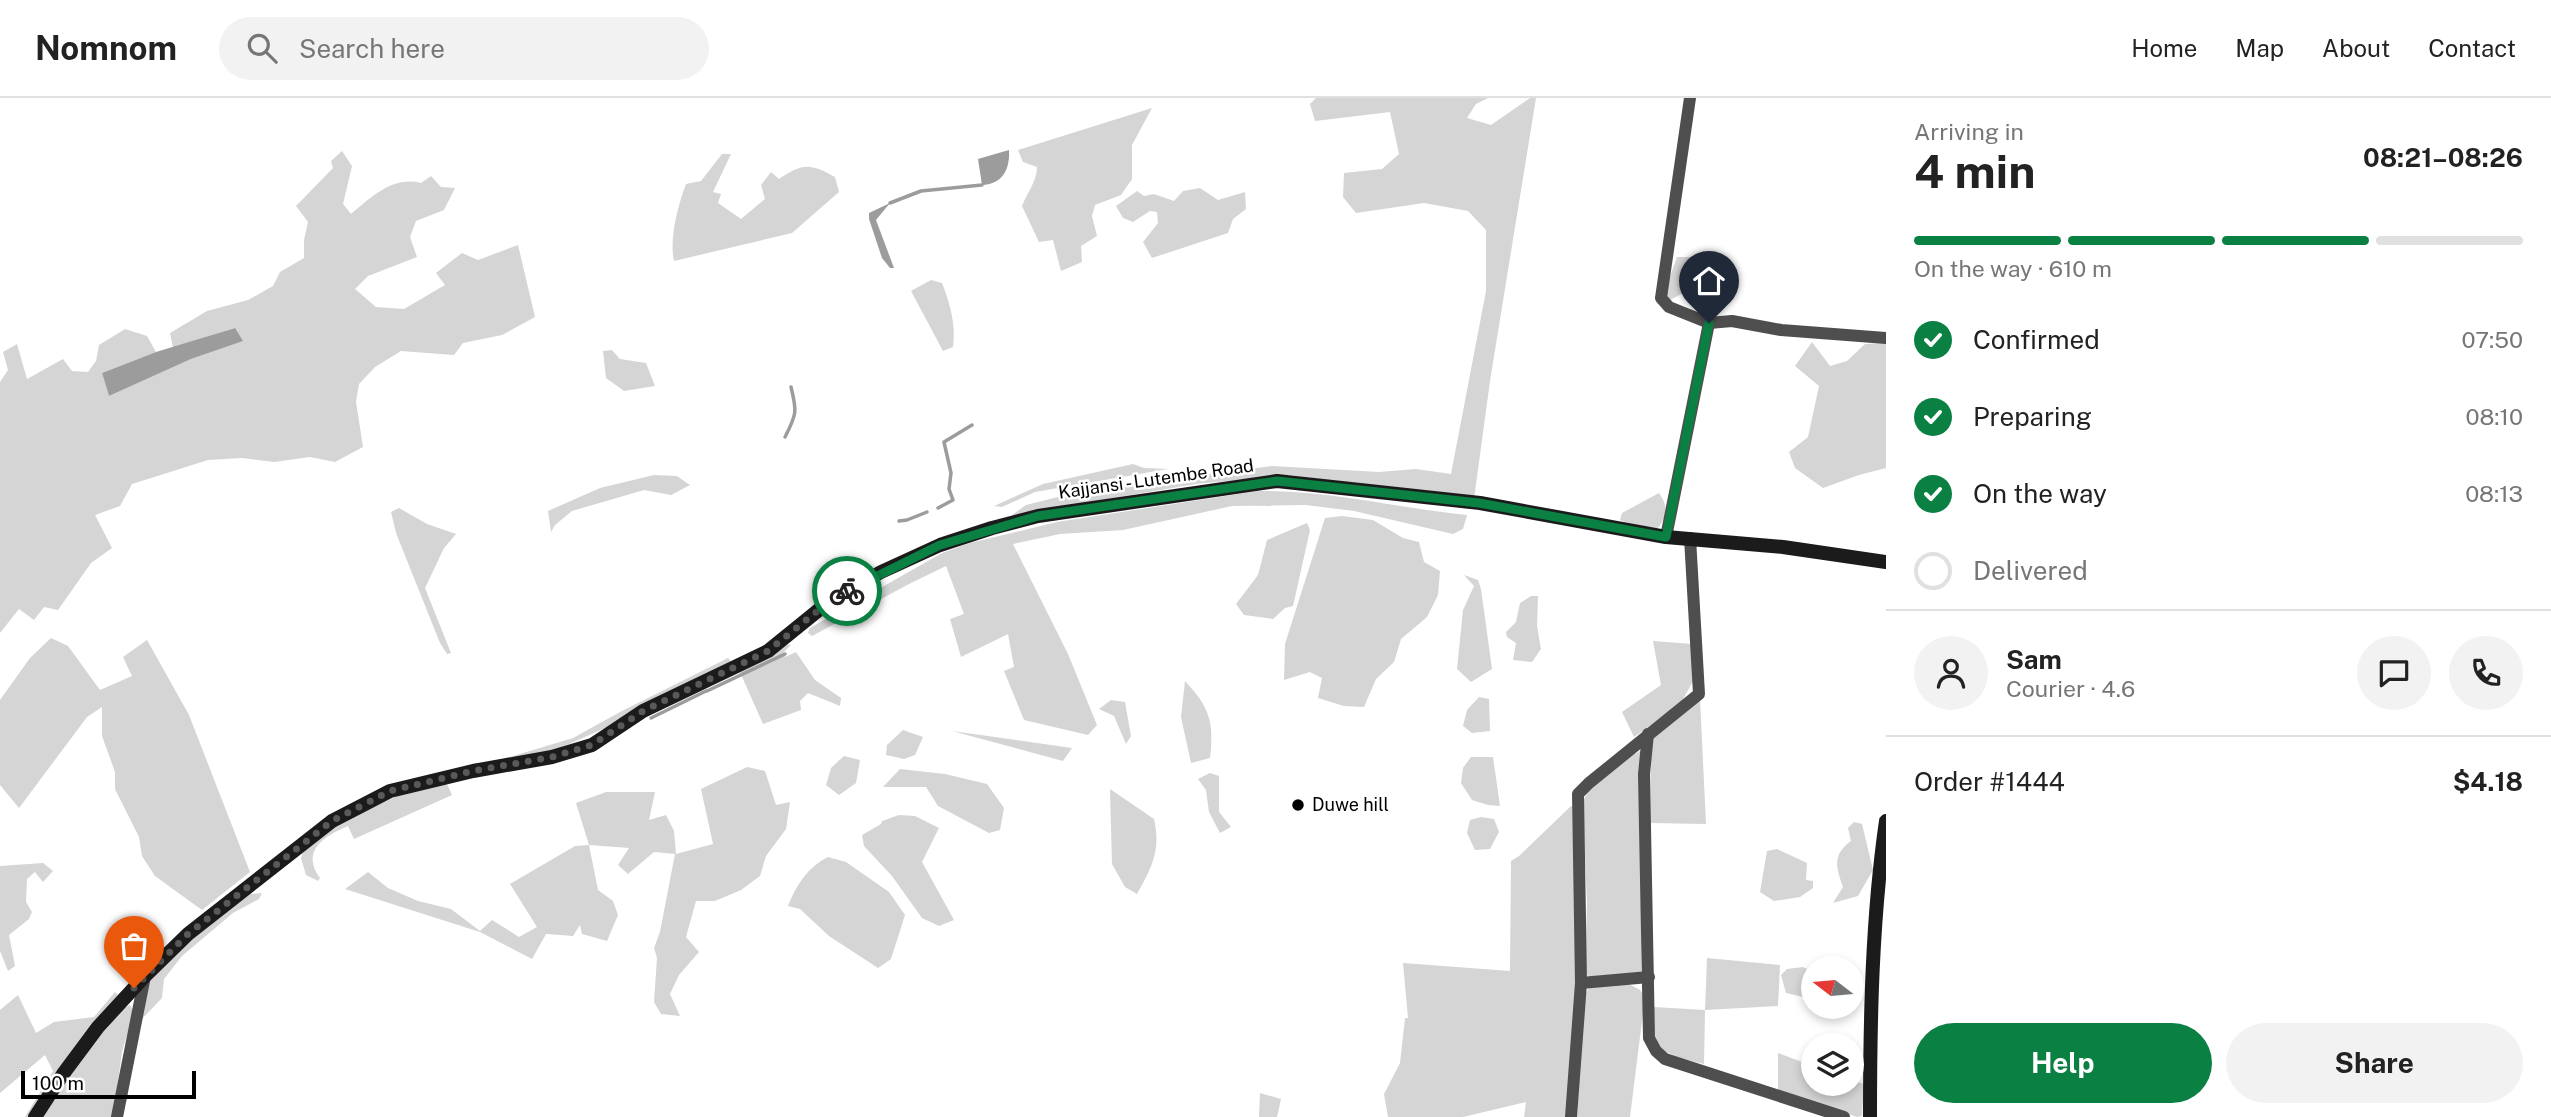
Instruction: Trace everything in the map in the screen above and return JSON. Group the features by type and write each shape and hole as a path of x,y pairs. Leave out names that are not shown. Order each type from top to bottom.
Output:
{"street":[{"path":"1690,98 1661,298 1669,307 1709,323 1732,321 1782,330 1886,338"},
{"path":"1666,537 1709,323"},
{"name":"Kajjansi - Lutembe Road","path":"35,1117 98,1027 145,976 188,934 332,821 390,791 473,771 552,757 592,745 643,711 768,651 831,600 881,572 940,545 992,528 1038,516 1277,481 1479,503 1666,537 1783,547 1886,562"},
{"path":"1571,1117 1581,984 1578,794 1699,694 1690,538"},
{"path":"1648,734 1644,774 1649,1038 1656,1051 1665,1059 1844,1117"},
{"path":"1870,1117 1871,1007 1886,821"},
{"path":"117,1117 145,976"},
{"path":"1581,984 1649,977"}],"shaded area":[{"path":"1316,98 1488,98 1476,104 1467,118 1491,125 1530,98 1536,98 1490,381 1474,499 1289,475 1196,484 1048,509 1014,518 1012,515 1026,505 1078,492 1272,466 1379,472 1416,469 1451,474 1486,291 1486,230 1468,211 1424,203 1356,213 1343,197 1344,173 1382,169 1399,154 1390,112 1315,121 1310,104"},
{"path":"1152,108 1132,145 1132,179 1121,195 1095,205 1092,216 1097,236 1081,246 1082,262 1061,271 1053,240 1039,242 1022,206 1034,182 1037,167 1023,162 1018,150"},
{"path":"1009,150 1004,174 995,182 982,185 978,159"},
{"path":"342,151 352,166 343,204 351,214 383,190 401,182 421,183 431,176 441,187 455,188 444,210 416,221 410,237 417,257 368,276 355,289 376,307 404,309 445,285 436,273 462,253 478,260 518,245 535,317 502,335 463,343 454,355 401,351 375,367 359,384 356,402 363,447 335,462 310,457 274,462 242,458 208,460 132,484 120,506 95,515 112,548 91,563 58,610 44,607 34,620 19,609 0,633 0,382 8,370 3,352 17,344 27,379 63,359 72,371 88,372 96,361 99,345 125,329 147,336 156,352 102,373 109,396 191,359 242,341 234,328 173,348 170,333 207,311 248,300 273,286 280,272 304,258 308,222 296,206 333,168 331,161"},
{"path":"722,154 731,154 713,192 721,194 718,203 741,219 765,199 761,185 771,172 779,179 794,170 813,167 835,177 839,192 792,233 674,261 673,233 686,184 701,181"},
{"path":"1200,188 1218,200 1245,192 1246,209 1233,219 1228,233 1152,258 1143,242 1158,223 1157,212 1150,211 1133,222 1123,218 1116,206 1137,191 1144,196 1154,194 1174,201 1183,191"},
{"path":"890,203 876,220 894,268 890,268 882,258 869,219 869,213"},
{"path":"1677,257 1690,257 1693,266 1687,291 1670,300 1664,293"},
{"path":"931,280 942,283 952,314 953,347 943,351 911,291"},
{"path":"235,328 243,341 191,359 109,396 102,373 156,352"},
{"path":"1812,342 1830,366 1847,361 1865,344 1886,343 1886,468 1823,488 1795,468 1789,452 1808,437 1819,386 1795,366"},
{"path":"612,350 620,359 646,363 655,386 624,391 606,378 603,351"},
{"path":"1133,464 1144,468 1168,469 1035,492 1002,507 994,506 1043,484"},
{"path":"654,475 677,476 690,485 671,495 644,490 572,511 555,525 551,532 548,511 600,488"},
{"path":"1258,491 1310,493 1467,515 1463,529 1453,534 1354,511 1306,505 1232,506 1123,530 1060,534 1013,544 1068,654 1097,725 1088,735 1024,720 1004,671 1014,667 1008,634 961,657 950,619 964,614 946,566 812,636 808,633 810,628 942,553 970,543 1057,522"},
{"path":"1659,493 1666,510 1658,528 1635,526 1620,520 1622,513"},
{"path":"399,508 427,524 456,534 444,548 425,588 451,653 447,654 440,643 396,533 391,512"},
{"path":"1342,516 1373,520 1403,538 1419,542 1424,562 1440,571 1438,595 1427,617 1401,639 1394,662 1376,679 1364,707 1344,706 1318,698 1322,678 1310,672 1284,680 1285,644 1325,518"},
{"path":"1307,523 1310,530 1293,606 1285,608 1273,619 1244,615 1236,604 1258,575 1267,540"},
{"path":"1464,575 1478,580 1481,589 1492,669 1471,682 1457,669 1463,610 1474,586"},
{"path":"1531,596 1538,596 1537,626 1541,649 1532,662 1513,660 1516,643 1507,637 1506,632 1516,622 1520,603"},
{"path":"51,638 68,646 100,690 132,676 123,657 147,640 189,715 250,872 202,910 155,876 142,856 139,837 115,789 115,772 102,736 102,707 87,717 19,808 0,785 0,700 30,658"},
{"path":"1653,641 1692,644 1693,681 1680,705 1634,737 1622,712 1661,685"},
{"path":"786,644 791,645 784,652 785,657 796,652 815,680 841,698 840,706 808,693 800,701 801,710 763,724 739,670"},
{"path":"728,658 731,661 614,724 558,749 500,760 573,738"},
{"path":"1185,681 1205,708 1211,735 1210,758 1191,763 1181,717"},
{"path":"1479,697 1489,699 1490,731 1472,733 1463,726 1467,710"},
{"path":"1700,699 1706,824 1650,823 1651,739"},
{"path":"1111,700 1125,702 1131,736 1126,744 1114,716 1099,709"},
{"path":"903,730 923,737 915,755 904,759 886,755 887,745"},
{"path":"952,731 1072,748 1063,761"},
{"path":"1643,749 1641,972 1590,977 1585,974 1587,904 1583,803 1600,778"},
{"path":"844,756 860,760 856,783 839,795 826,785 831,768"},
{"path":"1471,757 1493,757 1500,806 1472,800 1461,783 1463,768"},
{"path":"747,767 765,771 776,805 790,802 786,829 766,856 760,876 741,890 715,901 696,901 686,937 699,952 679,975 670,994 680,1016 661,1014 654,1002 657,958 654,948 660,932 675,854 654,852 628,874 618,865 629,848 589,845 576,803 606,792 655,792 649,820 666,815 674,831 676,854 713,844 701,789"},
{"path":"900,769 945,774 987,784 1004,808 1000,830 989,833 938,806 926,787 883,787"},
{"path":"1210,773 1219,776 1219,812 1231,827 1220,833 1209,812 1206,790 1198,779"},
{"path":"447,784 452,795 354,839 348,826 331,834 314,852 315,868 320,878 318,881 306,875 301,858 304,849 330,827 406,792"},
{"path":"1110,789 1154,819 1154,858 1137,894 1125,887 1112,864"},
{"path":"1571,806 1575,808 1578,968 1568,1117 1524,1117 1526,1102 1463,1117 1388,1117 1384,1094 1400,1063 1405,1018 1408,1018 1403,963 1510,971 1511,861"},
{"path":"899,815 915,816 939,828 922,862 954,920 939,926 922,918 892,876 864,846 862,835 882,821"},
{"path":"1481,817 1494,819 1499,832 1490,849 1475,850 1467,833 1470,820"},
{"path":"1854,822 1862,824 1873,870 1858,896 1833,903 1843,887 1837,867 1838,856 1851,841 1848,828"},
{"path":"589,845 598,890 613,901 618,915 607,941 582,934 580,925 573,936 546,934 532,959 480,932 345,889 368,872 388,888 418,901 451,909 480,931 492,920 519,937 537,927 510,884 575,846"},
{"path":"1777,849 1807,863 1806,880 1813,881 1813,888 1800,897 1774,901 1760,892 1767,851"},
{"path":"828,857 846,862 889,892 905,915 891,959 878,968 829,936 800,909 788,906 804,877"},
{"path":"43,863 53,871 43,882 35,872 27,879 26,902 32,912 29,919 9,935 15,966 8,971 0,951 0,866"},
{"path":"262,893 259,899 233,913 182,956 164,979 162,998 141,1020 148,980 188,940 250,894"},
{"path":"1707,958 1780,965 1778,1006 1705,1010"},
{"path":"1801,967 1801,997 1786,993 1781,975 1787,969"},
{"path":"1629,984 1640,990 1645,997 1630,1117 1577,1117 1584,996 1590,986"},
{"path":"115,992 119,996 31,1117 25,1117 53,1071 45,1055 0,1093 0,1010 18,995 36,1033 54,1022 94,1017"},
{"path":"130,1005 134,1012 122,1052 113,1117 42,1117 94,1039 119,1012"},
{"path":"1654,1007 1705,1010 1704,1064 1674,1056 1656,1042 1652,1028"},
{"path":"1778,1053 1801,1062 1801,1096 1863,1096 1862,1116 1857,1117 1778,1090"},
{"path":"1260,1093 1281,1099 1277,1117 1259,1117"}],"waterway":[{"path":"890,203 921,191 982,185"},
{"path":"785,437 795,412 791,387"},
{"path":"938,508 953,500 949,489 951,473 944,442 972,425"},
{"path":"899,521 927,512"},
{"path":"707,691 785,654"},
{"path":"651,718 706,691"}],"way so far":[{"path":"134,988 188,934 332,821 390,791 473,771 552,757 592,745 643,711 768,651 831,600 847,591"}],"place":[{"name":"Duwe hill","path":"1298,805"}],"route":[{"path":"847,591 940,545 1038,516 1277,481 1479,503 1666,537 1709,323"}]}
